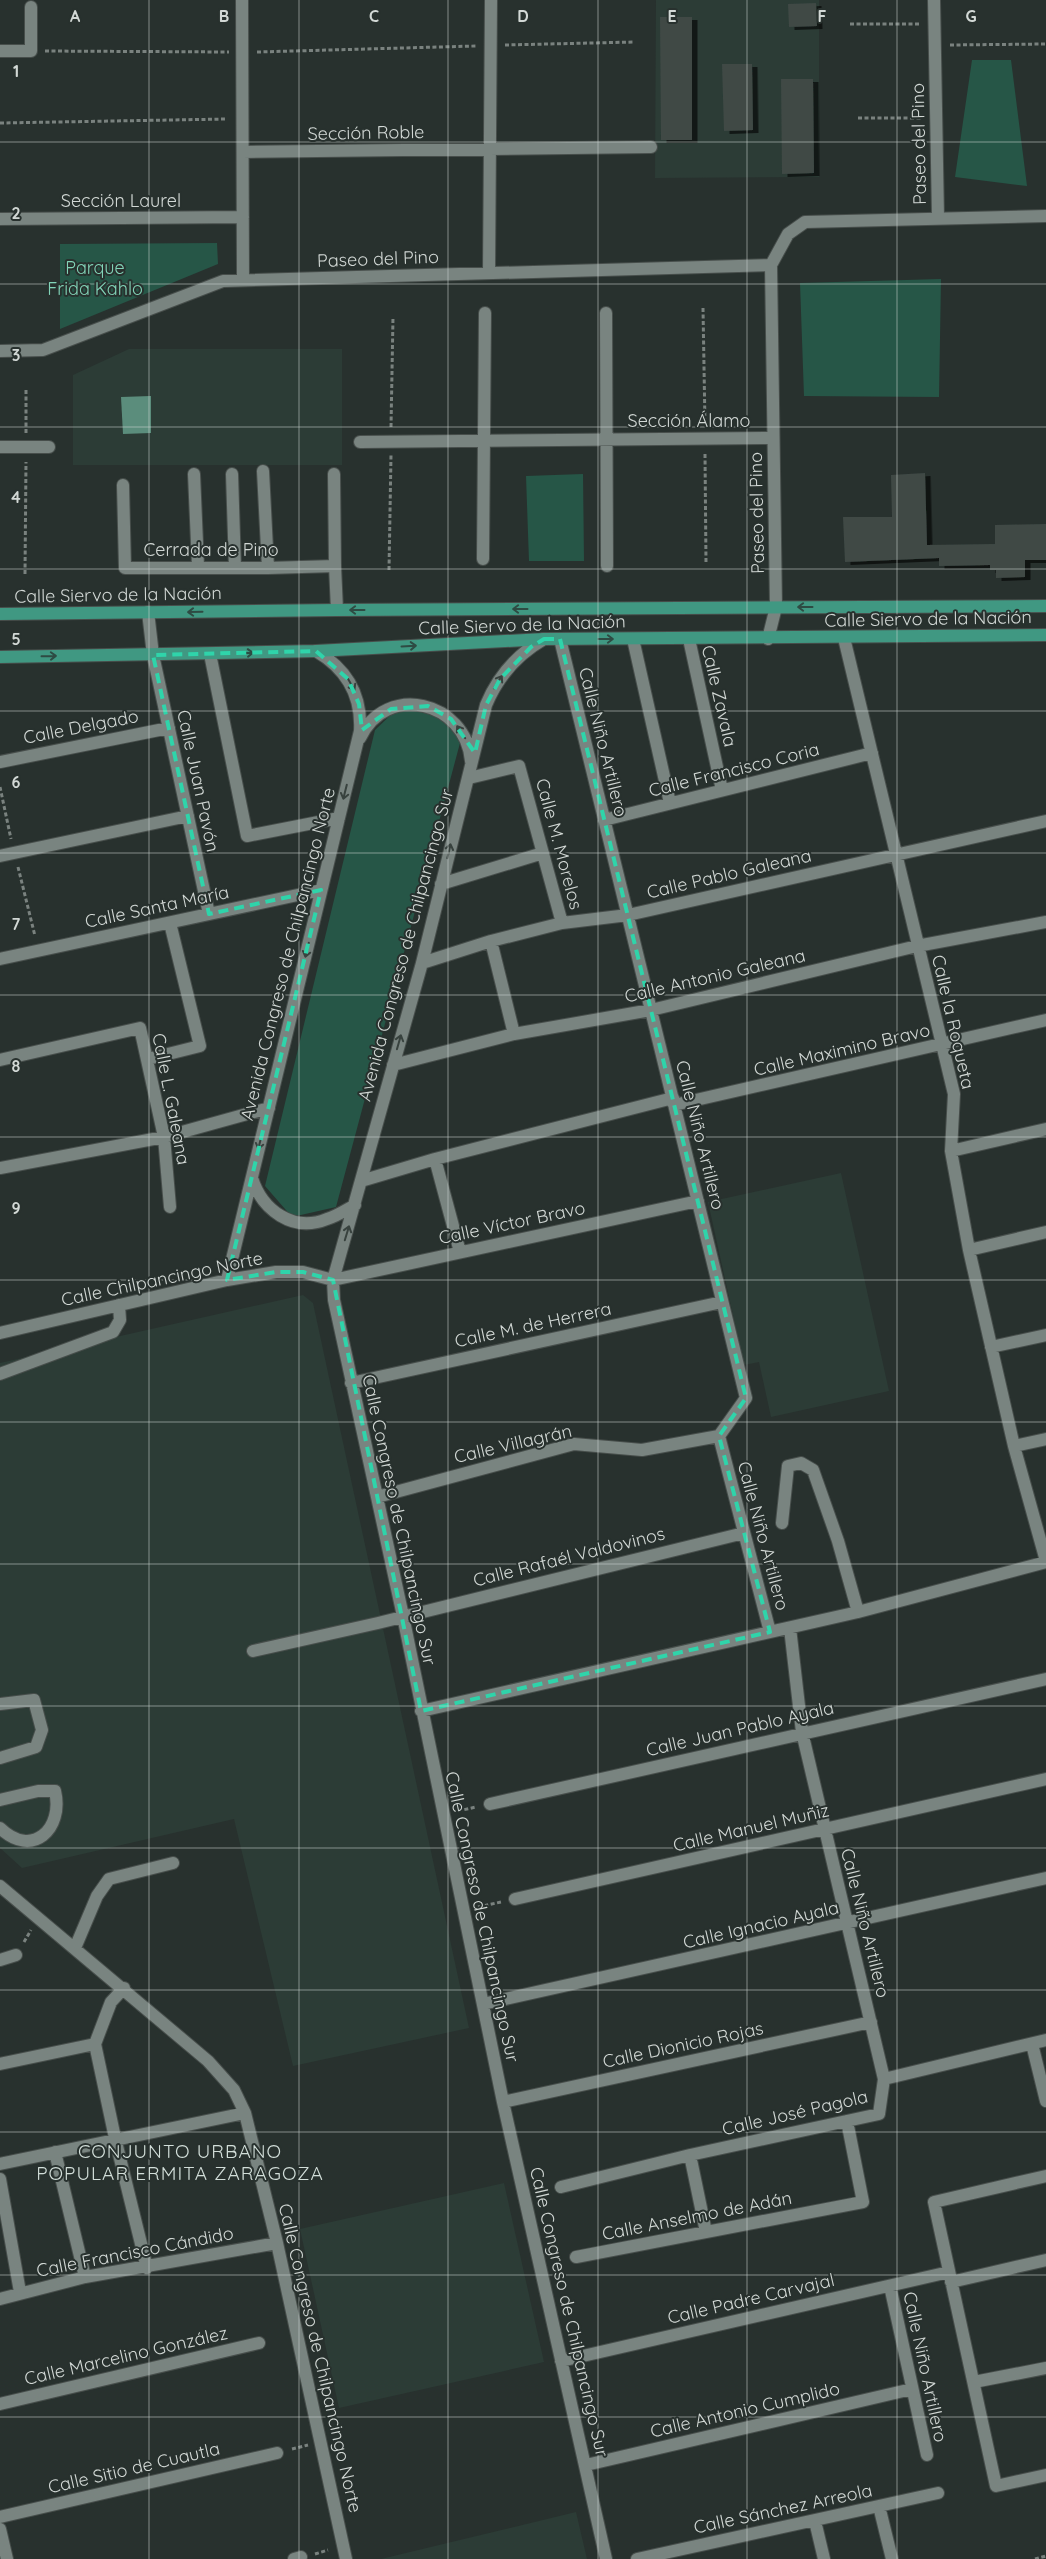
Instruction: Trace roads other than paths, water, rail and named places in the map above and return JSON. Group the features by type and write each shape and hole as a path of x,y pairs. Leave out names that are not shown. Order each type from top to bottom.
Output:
{"main road":[{"name":"Calle Siervo de la Nación","path":"0,614 1046,606"},
{"name":"Calle Siervo de la Nación","path":"0,657 316,651 560,639 1046,635"}],"street":[{"path":"242,0 243,280"},
{"path":"490,273 491,0"},
{"name":"Paseo del Pino","path":"768,638 776,607 770,265 788,234 805,222 938,217 934,0"},
{"path":"0,51 31,51 31,7"},
{"name":"Sección Roble","path":"243,152 651,147"},
{"path":"938,217 1046,216"},
{"name":"Sección Laurel","path":"0,219 243,218"},
{"name":"Paseo del Pino","path":"0,351 43,350 223,281 770,265"},
{"path":"483,559 485,313"},
{"name":"Sección Álamo","path":"606,313 606,566"},
{"name":"Sección Álamo","path":"360,442 773,438"},
{"path":"0,447 49,446"},
{"path":"263,471 268,568"},
{"path":"194,474 198,566"},
{"path":"232,474 235,568"},
{"path":"334,474 337,610"},
{"name":"Cerrada de Pino","path":"124,485 125,568 335,566"},
{"name":"Calle Juan Pavón","path":"148,612 153,655 209,914"},
{"name":"Calle la Roqueta","path":"844,638 954,1094 950,1150 969,1250 1014,1446 1046,1561"},
{"name":"Calle Niño Artillero","path":"560,639 746,1398 720,1436 770,1632"},
{"path":"632,639 670,804"},
{"name":"Calle Zavala","path":"689,639 722,790"},
{"name":"Avenida Congreso de Chilpancingo Sur","path":"333,1280 422,963 482,720 492,691 509,667 531,647 544,640"},
{"name":"Avenida Congreso de Chilpancingo Norte","path":"227,1280 357,745 361,718 355,691 339,668 316,651"},
{"path":"210,654 247,836 339,818"},
{"path":"357,745 370,723 380,714 403,705 428,706 451,719 466,740 470,752 469,778"},
{"name":"Calle Delgado","path":"0,762 169,728"},
{"name":"Calle Francisco Coria","path":"604,820 872,753"},
{"name":"Calle M. Morelos","path":"469,778 519,766 562,923"},
{"path":"0,856 188,816"},
{"name":"Calle Pablo Galeana","path":"422,963 492,941 562,923 628,915 1046,821"},
{"path":"441,884 543,853"},
{"name":"Calle Santa María","path":"0,959 321,890"},
{"name":"Calle Antonio Galeana","path":"392,1065 514,1034 651,1010 917,946 1046,922"},
{"path":"148,1059 200,1046 170,923"},
{"path":"492,941 514,1034"},
{"name":"Calle Maximino Bravo","path":"361,1181 435,1159 673,1102 942,1045 1046,1020"},
{"name":"Calle L. Galeana","path":"0,1060 140,1028 164,1137 170,1207"},
{"path":"0,1168 164,1137 269,1108"},
{"path":"950,1150 1046,1129"},
{"path":"435,1159 460,1252"},
{"path":"252,1178 258,1194 269,1209 289,1220 314,1223 326,1220 355,1205"},
{"name":"Calle Víctor Bravo","path":"333,1280 698,1201"},
{"path":"969,1250 1046,1232"},
{"name":"Calle Chilpancingo Norte","path":"0,1333 227,1280 276,1272 303,1272 333,1280"},
{"name":"Calle Congreso de Chilpancingo Sur","path":"333,1280 334,1300 403,1616 442,1814 503,2102 606,2559"},
{"name":"Calle M. de Herrera","path":"352,1383 722,1302"},
{"path":"0,1374 112,1332 120,1320 119,1305"},
{"path":"990,1347 1046,1335"},
{"name":"Calle Villagrán","path":"377,1497 574,1444 642,1450 720,1436"},
{"path":"1014,1446 1046,1440"},
{"path":"782,1523 788,1466 801,1463 813,1470 838,1541 858,1612"},
{"name":"Calle Rafaél Valdovinos","path":"253,1651 744,1532"},
{"name":"Calle Niño Artillero","path":"421,1711 858,1612 1046,1561"},
{"name":"Calle Niño Artillero","path":"790,1628 802,1732 884,2079"},
{"name":"Calle Juan Pablo Ayala","path":"490,1804 802,1732 1046,1679"},
{"path":"0,1704 34,1700 42,1730 36,1747 0,1758"},
{"name":"Calle Manuel Muñiz","path":"515,1899 1046,1780"},
{"path":"0,1800 38,1791 55,1791 57,1800 51,1828 38,1840 20,1841 0,1828"},
{"path":"75,1948 98,1896 109,1879 173,1863"},
{"name":"Calle Ignacio Ayala","path":"483,2004 1046,1878"},
{"name":"Calle Congreso de Chilpancingo Norte","path":"0,1886 124,1988 208,2061 234,2090 245,2112 277,2243 346,2559"},
{"path":"0,1960 16,1955"},
{"path":"124,1988 111,2002 95,2044 115,2138 147,2268"},
{"name":"Calle Dionicio Rojas","path":"503,2102 870,2022"},
{"name":"Calle José Pagola","path":"561,2187 690,2155 879,2114 884,2079 1046,2040"},
{"path":"0,2064 95,2044"},
{"path":"1032,2044 1046,2101"},
{"path":"0,2164 115,2138 245,2112"},
{"name":"Calle Anselmo de Adán","path":"576,2257 862,2202 847,2122"},
{"path":"55,2152 85,2276"},
{"path":"690,2155 706,2232"},
{"path":"1046,2176 934,2202 996,2486 1046,2475"},
{"path":"0,2179 20,2292"},
{"name":"Calle Francisco Cándido","path":"0,2299 20,2292 85,2276 147,2268 277,2243"},
{"name":"Calle Padre Carvajal","path":"561,2361 890,2286 1046,2260"},
{"name":"Calle Niño Artillero","path":"890,2286 927,2455"},
{"name":"Calle Marcelino González","path":"0,2404 259,2343"},
{"path":"974,2382 1046,2368"},
{"name":"Calle Antonio Cumplido","path":"586,2465 912,2389"},
{"name":"Calle Sitio de Cuautla","path":"0,2517 277,2452"},
{"name":"Calle Sánchez Arreola","path":"637,2559 938,2493"},
{"path":"879,2506 892,2559"},
{"path":"815,2521 824,2559"},
{"path":"0,2529 7,2559"}],"district":[{"name":"CONJUNTO URBANO POPULAR ERMITA ZARAGOZA","path":"180,2162"}],"park label":[{"name":"Parque Frida Kahlo","path":"95,278"}]}
